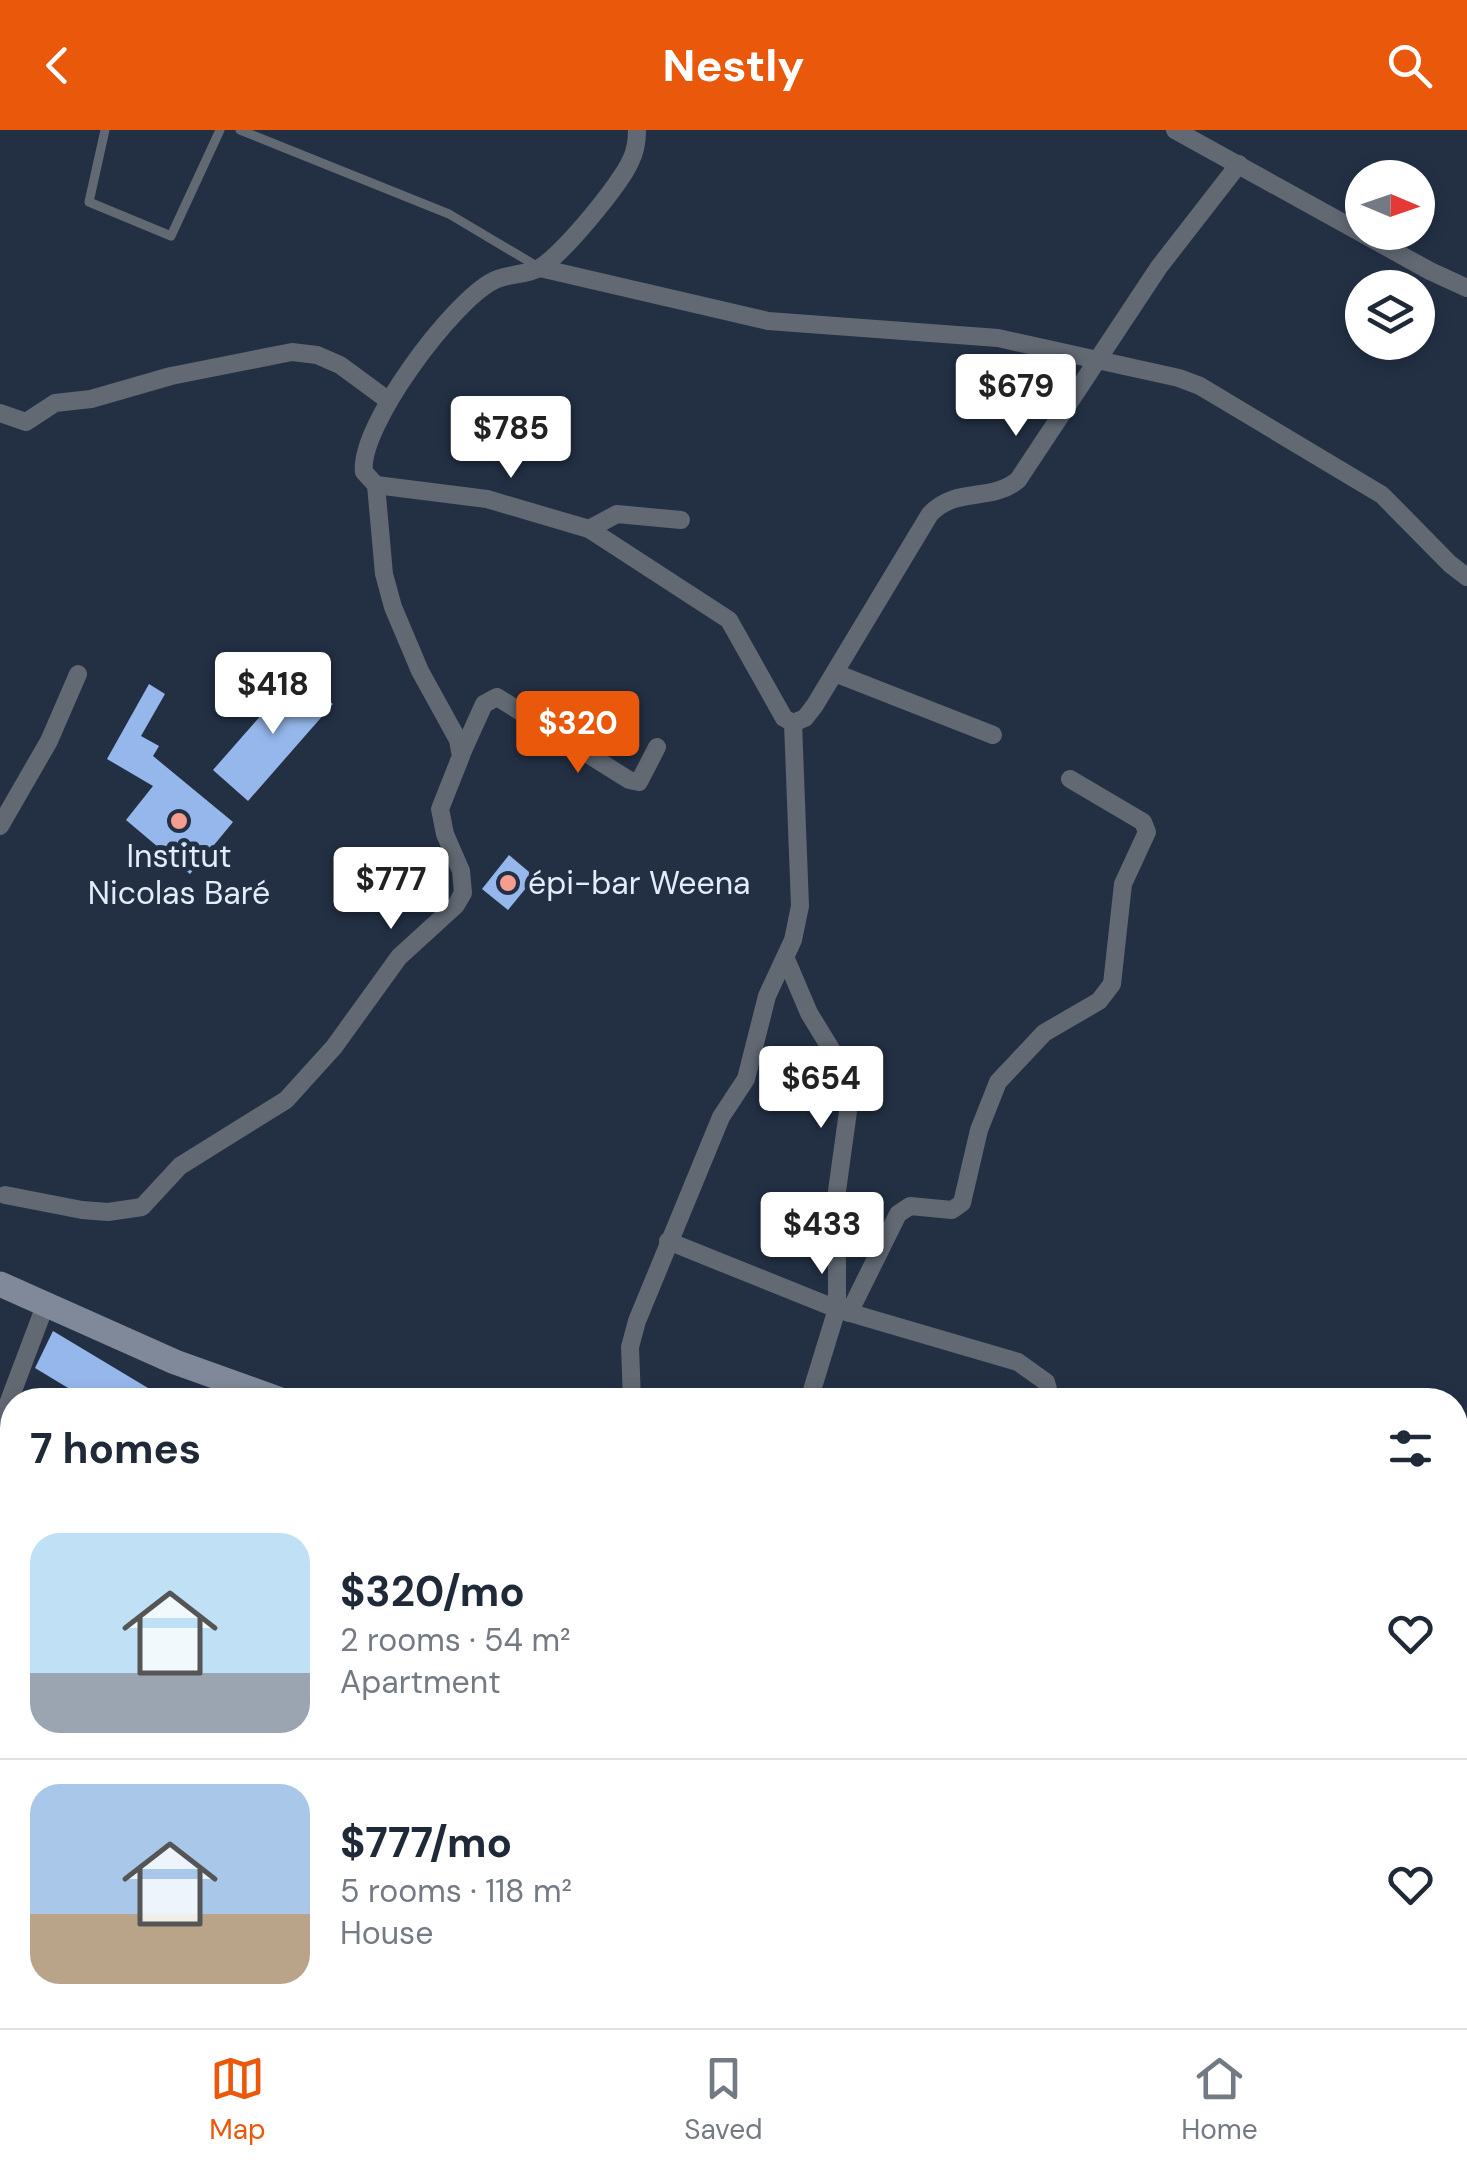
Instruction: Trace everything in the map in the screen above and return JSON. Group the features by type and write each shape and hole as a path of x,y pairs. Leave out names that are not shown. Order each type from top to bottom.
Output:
{"main road":[{"path":"0,1284 175,1362 247,1388"}],"street":[{"path":"461,756 458,740 420,671 393,607 384,574 376,485 364,472 365,455 389,402 431,337 492,281 540,268 562,250 630,163 637,130"},
{"path":"1175,130 1467,288"},
{"path":"376,485 487,499 589,528 729,620 784,718 800,722 835,674 930,514 940,504 958,496 1005,491 1018,480 1159,267 1239,164"},
{"path":"540,268 768,321 998,338 1179,378 1200,386 1382,494 1467,578"},
{"path":"0,414 26,422 55,403 92,399 171,376 292,352 317,355 340,365 389,402"},
{"path":"589,528 616,514 681,520"},
{"path":"0,826 48,741 78,674"},
{"path":"835,674 994,735"},
{"path":"5,1195 82,1210 108,1212 142,1207 180,1166 286,1100 334,1048 399,957 456,905 463,893 462,871 440,809 484,704 498,698 629,780 639,782 657,747"},
{"path":"632,1388 630,1347 668,1241 720,1117 746,1079 767,996 786,960 800,906 794,723"},
{"path":"814,1388 843,1311 898,1214 910,1206 952,1210 962,1202 979,1130 998,1082 1044,1033 1099,1001 1112,984 1123,884 1147,832 1143,822 1070,779"},
{"path":"786,960 809,1013 848,1078 850,1098 838,1191 843,1311"},
{"path":"668,1241 843,1311 1018,1362 1046,1382 1048,1388"},
{"path":"14,1388 46,1303"}],"lane":[{"path":"106,130 89,202 171,236 220,130"},
{"path":"240,130 449,214 540,268"}],"building":[{"path":"298,673 333,704 248,801 213,770"},
{"name":"Institut Nicolas Baré","path":"149,684 165,694 141,736 159,746 153,756 233,822 190,874 126,820 153,786 107,759"},
{"name":"épi-bar Weena","path":"509,855 535,877 508,910 482,889"},
{"path":"53,1331 148,1388 68,1388 35,1368"}],"place":[{"name":"Institut Nicolas Baré","path":"179,821"},
{"name":"épi-bar Weena","path":"508,883"}]}
